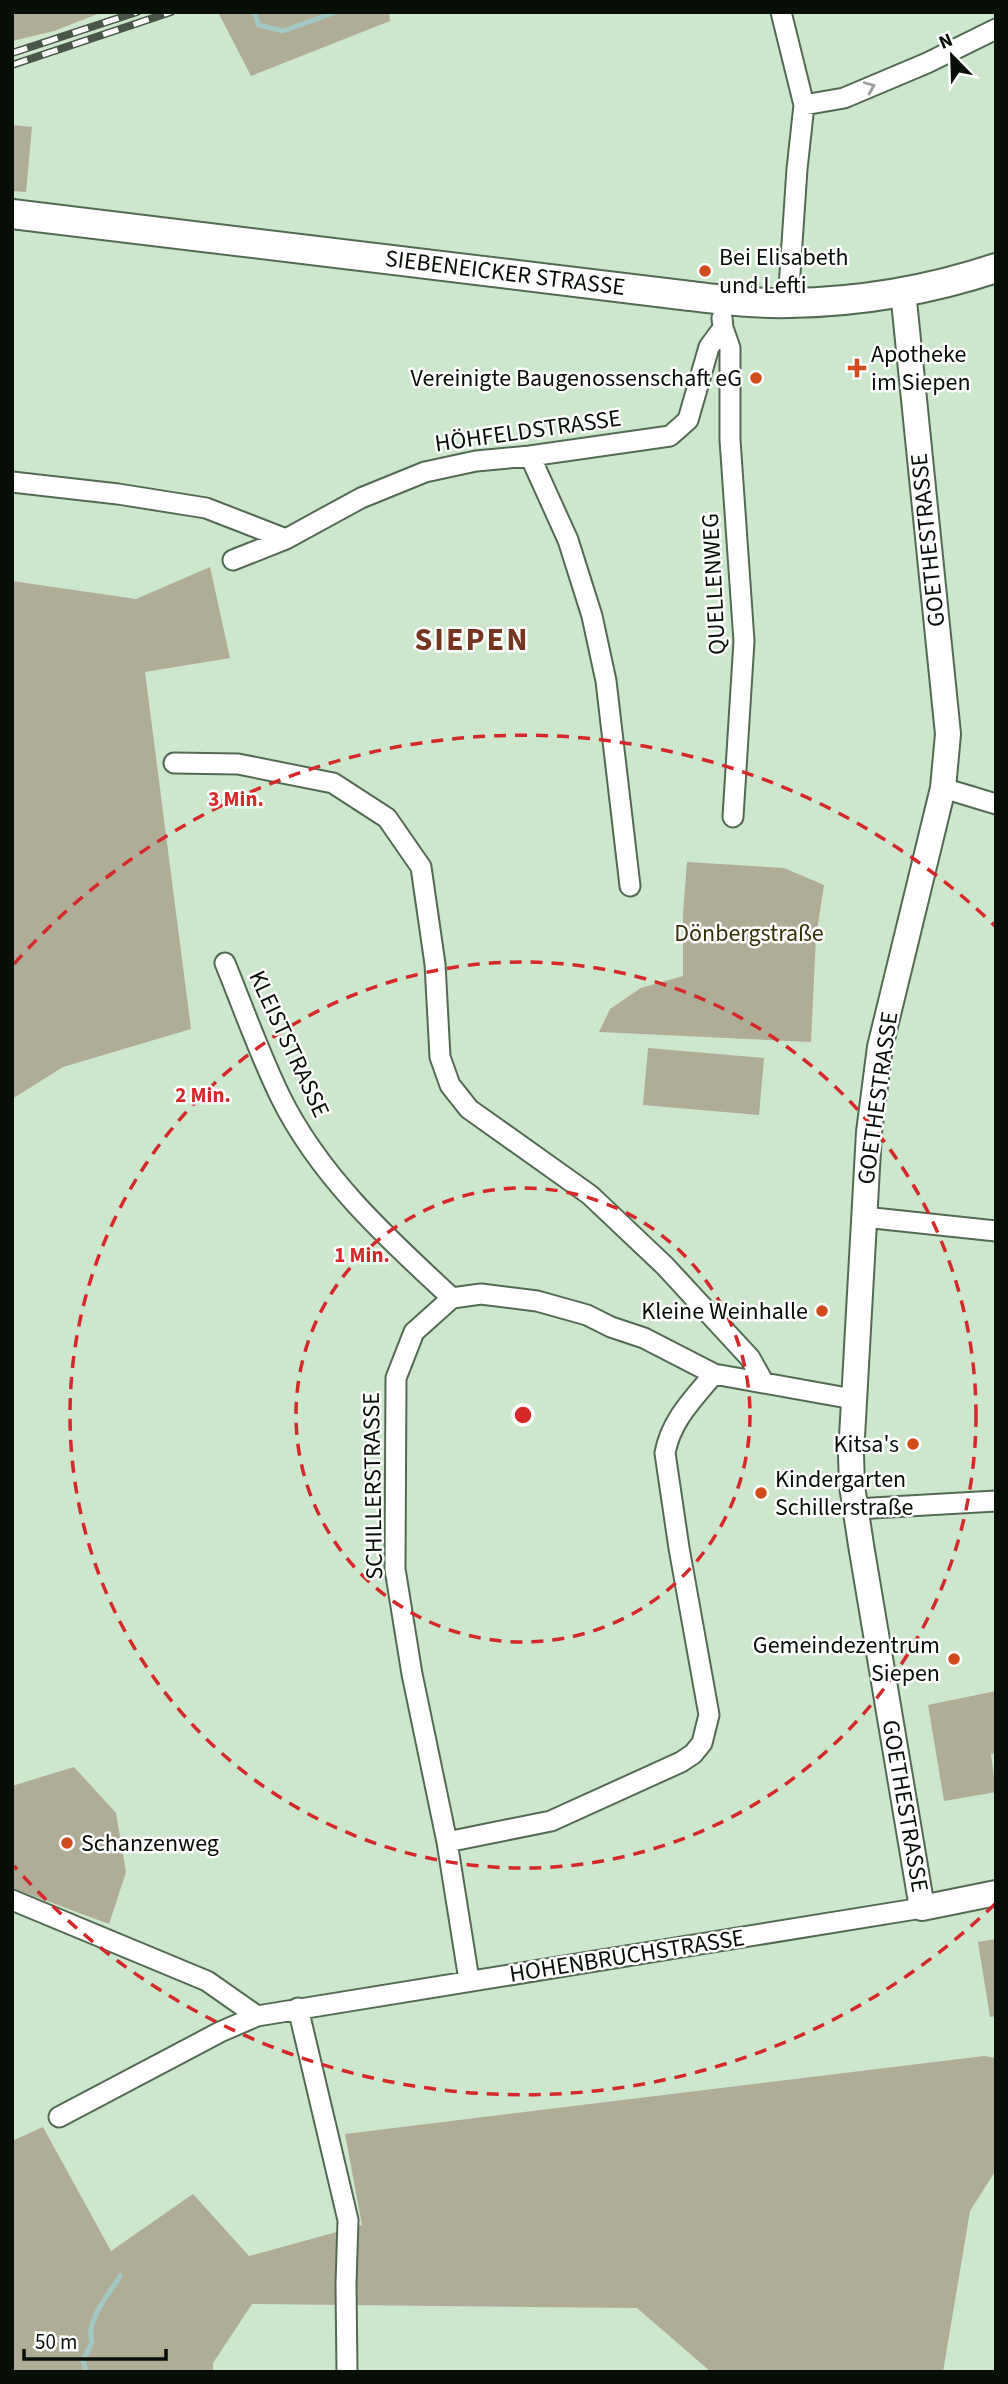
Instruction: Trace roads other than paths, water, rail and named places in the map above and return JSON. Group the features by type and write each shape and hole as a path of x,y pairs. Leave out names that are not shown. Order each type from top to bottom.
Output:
{"main road":[{"name":"SIEBENEICKER STRASSE","path":"12,214 720,299 788,303 850,299 903,291 942,284 996,268"}],"street":[{"path":"781,12 804,105 788,303"},
{"path":"804,105 844,98 996,29"},
{"name":"GOETHESTRASSE","path":"903,291 948,734 943,788 880,1047 869,1132 850,1435 855,1509 922,1908"},
{"path":"720,299 723,328"},
{"name":"QUELLENWEG","path":"723,328 730,348 730,440 744,641 733,817"},
{"name":"HÖHFELDSTRASSE","path":"233,560 286,539 361,498 425,472 476,461 670,436 688,420 709,347 723,328"},
{"path":"530,456 568,540 592,616 606,681 630,886"},
{"path":"12,482 118,494 206,508 286,539"},
{"path":"174,763 238,764 333,783 387,818 421,867 435,964 440,1057 450,1085 470,1109 590,1195 665,1266 750,1358 764,1383"},
{"path":"943,788 996,804"},
{"name":"KLEISTSTRASSE","path":"225,963 281,1096 307,1142 339,1185 393,1244 452,1298"},
{"path":"864,1217 996,1231"},
{"path":"452,1298 481,1294 537,1301 587,1315 644,1338 714,1374 853,1399"},
{"name":"SCHILLERSTRASSE","path":"452,1298 414,1332 396,1378 395,1569 412,1674 447,1842 469,1980"},
{"path":"447,1842 551,1822 681,1762 693,1754 702,1743 709,1715 665,1453 668,1439 677,1421 714,1374"},
{"path":"855,1509 996,1501"},
{"name":"HOHENBRUCHSTRASSE","path":"59,2117 220,2032 257,2016 922,1908 996,1893"},
{"path":"12,1900 207,1981 257,2016"},
{"path":"298,2008 348,2220 347,2372"}],"waterway":[{"path":"254,12 259,25 283,31 336,12"},
{"path":"86,2372 83,2361 92,2342 92,2325 104,2299 120,2276"}],"railway":[{"path":"12,53 137,12"},
{"path":"12,65 171,12"}],"place":[{"name":"Bei Elisabeth und Lefti","path":"705,271"},
{"name":"Apotheke im Siepen","path":"857,368"},
{"name":"Vereinigte Baugenossenschaft eG","path":"756,378"},
{"name":"Kleine Weinhalle","path":"822,1311"},
{"name":"Kitsa's","path":"913,1444"},
{"name":"Kindergarten Schillerstraße","path":"761,1493"},
{"name":"Gemeindezentrum Siepen","path":"954,1659"},
{"name":"Schanzenweg","path":"67,1843"}],"district":[{"name":"SIEPEN","path":"472,640"}],"park label":[{"name":"Dönbergstraße","path":"749,933"}]}
